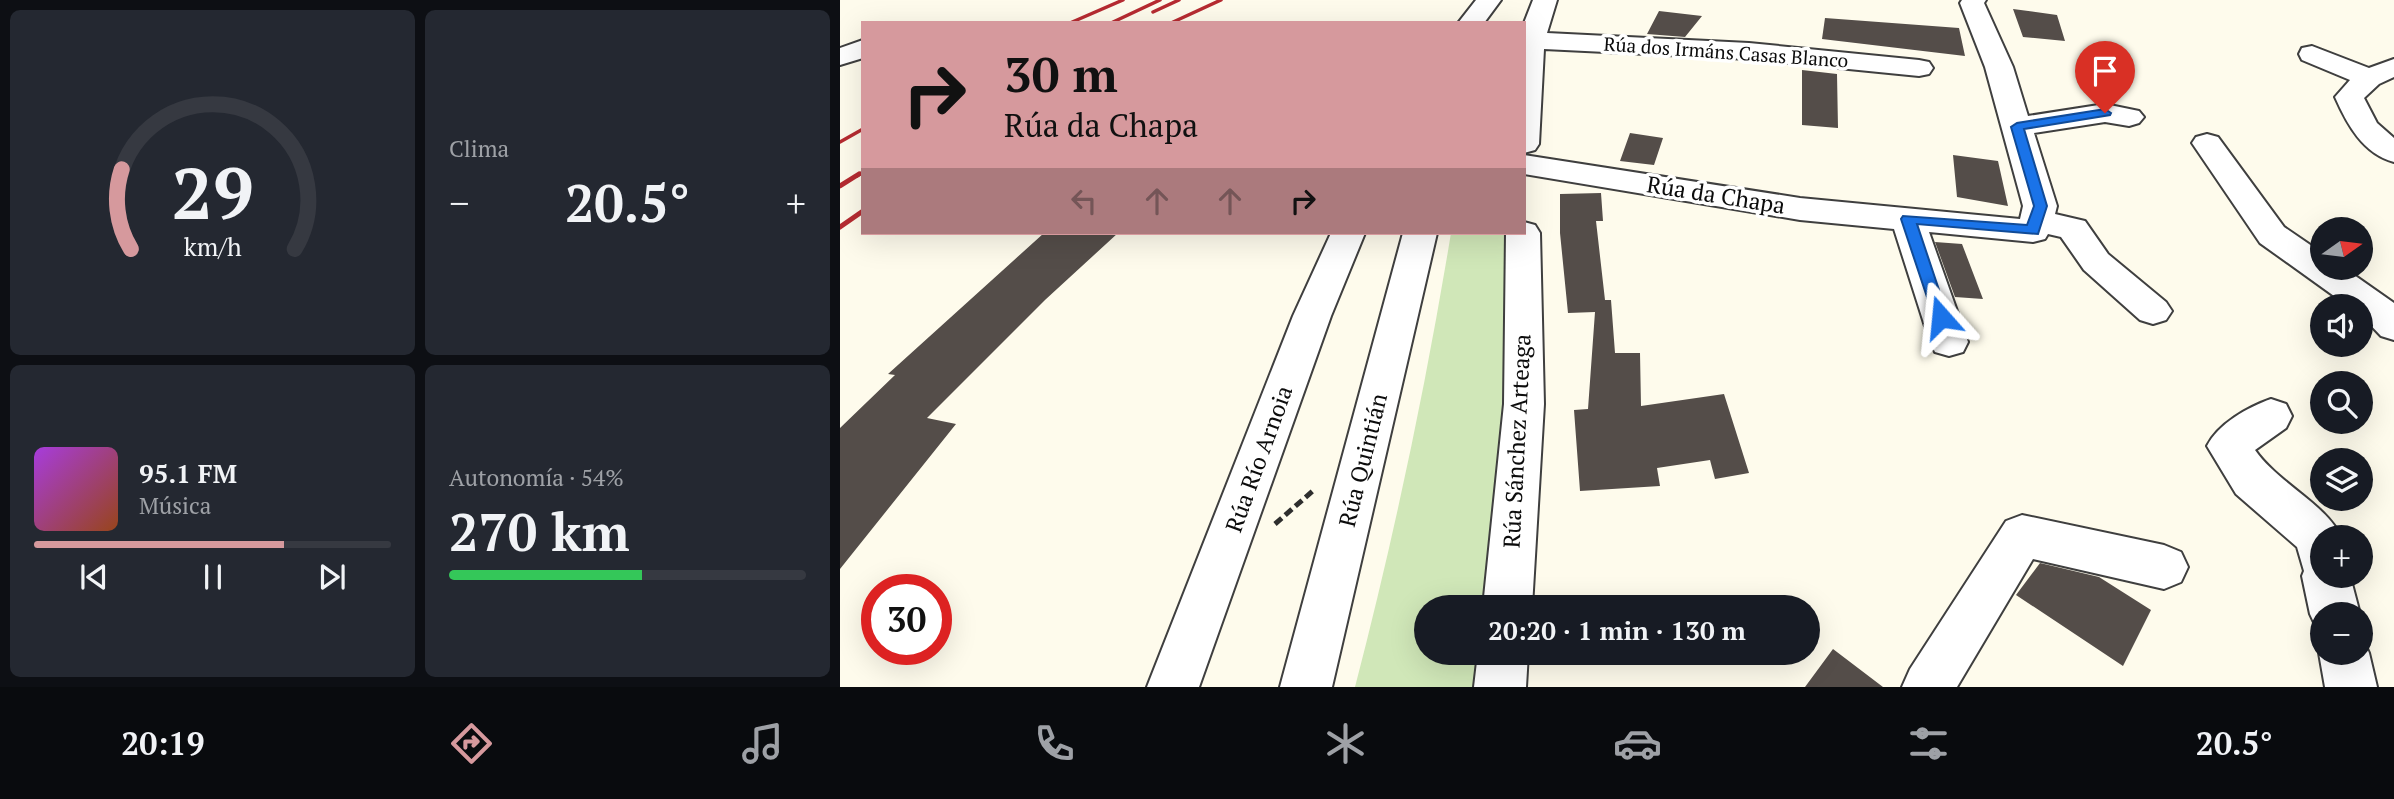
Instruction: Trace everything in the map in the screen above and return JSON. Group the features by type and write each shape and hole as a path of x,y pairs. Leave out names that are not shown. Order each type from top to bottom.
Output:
{"street":[{"path":"1473,21 1489,0"},
{"path":"1526,118 1532,40 1536,19 1545,0"},
{"path":"1974,0 1972,3 1999,67 2040,206 2034,225"},
{"name":"Rúa dos Irmáns Casas Blanco","path":"1532,40 1749,51 1919,68"},
{"path":"840,57 861,49"},
{"path":"2312,54 2382,72"},
{"path":"2382,72 2349,97 2364,128 2394,153"},
{"path":"2017,127 2105,113 2129,117"},
{"path":"2207,143 2273,235 2374,306 2394,326"},
{"name":"Rúa da Chapa","path":"1526,164 1800,209 2073,229 2096,261 2153,311"},
{"path":"1908,219 1949,341"},
{"name":"Rúa Río Arnoia","path":"1173,687 1312,316 1347,235"},
{"name":"Rúa Quintián","path":"1306,687 1419,235"},
{"name":"Rúa Sánchez Arteaga","path":"1508,595 1524,404 1523,235"},
{"path":"2271,416 2228,446 2252,481 2310,530"},
{"path":"1928,687 2022,536 2165,567"},
{"path":"1500,687 1502,665"},
{"path":"2346,665 2351,687"}],"path":[{"path":"1277,524 1314,490 1322,479"}],"green space":[{"path":"1451,235 1511,235 1508,478 1493,595 1414,595 1414,665 1486,665 1483,687 1355,687 1408,461"}],"building":[{"path":"2013,9 2057,15 2065,41 2023,37"},
{"path":"1659,11 1702,16 1685,37 1647,34"},
{"path":"1825,18 1959,28 1965,56 1822,39"},
{"path":"1802,70 1837,74 1838,128 1802,125"},
{"path":"1630,133 1663,138 1654,165 1620,161"},
{"path":"1953,155 1998,161 2008,206 1957,197"},
{"path":"1601,193 1603,221 1596,221 1605,300 1611,300 1615,353 1640,353 1641,406 1724,394 1749,473 1715,479 1710,460 1657,468 1660,486 1580,491 1574,410 1588,409 1595,312 1568,313 1560,233 1560,194"},
{"path":"1042,235 1116,235 1045,300 927,418 956,424 840,569 840,428 895,375 888,374"},
{"path":"1935,242 1962,244 1983,299 1955,297"},
{"path":"2040,563 2099,577 2151,610 2123,666 2016,595"},
{"path":"1833,649 1883,687 1805,687"}],"railway":[{"path":"1075,21 1123,0"},
{"path":"1115,21 1160,0"},
{"path":"1153,12 1179,0"},
{"path":"1175,21 1221,0"},
{"path":"840,142 861,130"},
{"path":"857,176 861,173"},
{"path":"840,186 859,174"},
{"path":"840,227 861,212"}],"route":[{"path":"1941,317 1908,219 2033,230 2040,206 2017,127 2105,113"}]}
